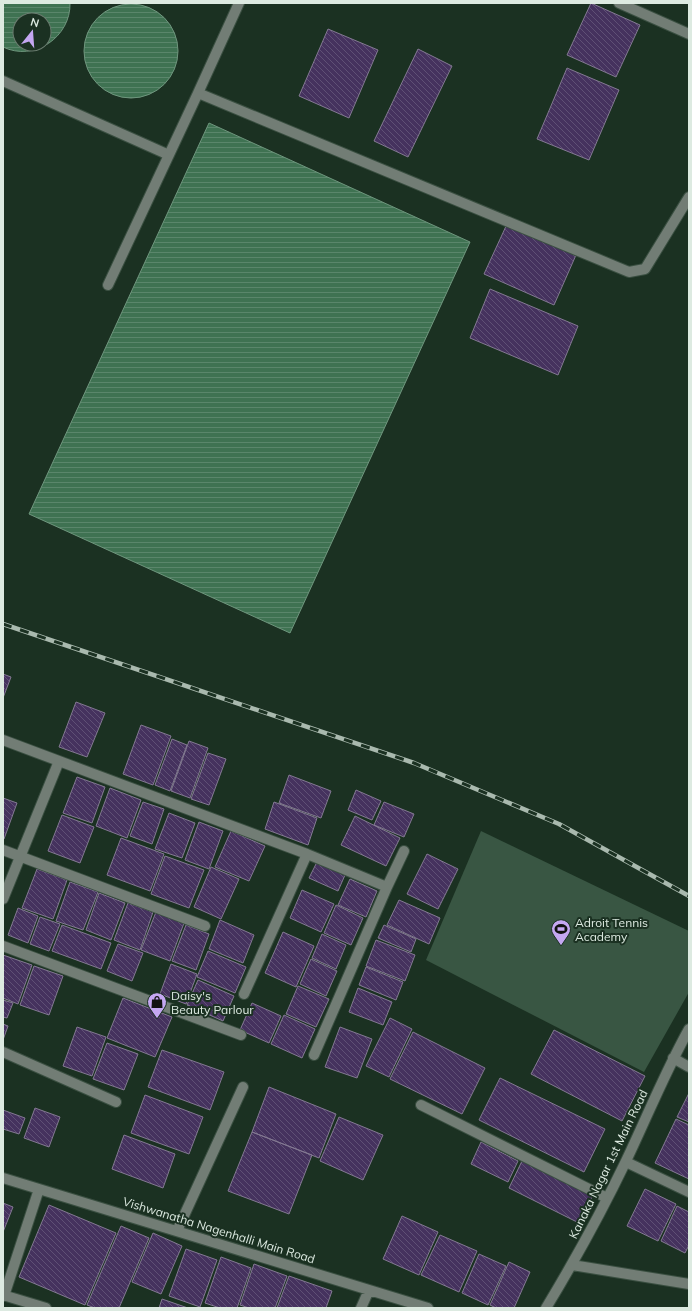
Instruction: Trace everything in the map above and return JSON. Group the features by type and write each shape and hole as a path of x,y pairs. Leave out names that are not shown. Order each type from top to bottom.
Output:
{"street":[{"path":"108,285 239,3"},
{"path":"619,3 689,34"},
{"path":"3,81 169,155"},
{"path":"198,93 629,272 645,269 689,197"},
{"path":"3,740 307,854 387,887"},
{"path":"3,899 59,761"},
{"path":"3,850 205,926"},
{"path":"314,1055 404,851"},
{"path":"244,994 307,854"},
{"path":"3,946 241,1035"},
{"name":"Kanaka Nagar 1st Main Road","path":"546,1308 572,1265 626,1162 673,1058 689,1029"},
{"path":"3,1052 116,1102"},
{"path":"673,1058 689,1067"},
{"path":"177,1231 243,1087"},
{"path":"421,1105 607,1198"},
{"path":"626,1162 689,1192"},
{"name":"Vishwanatha Nagenhalli Main Road","path":"3,1178 428,1308"},
{"path":"39,1189 4,1296 15,1304 46,1308"},
{"path":"572,1265 689,1284"},
{"path":"361,1308 369,1290"}],"shaded area":[{"path":"3,3 70,3 69,15 64,26 57,36 52,40 52,12 12,12 12,50 3,47"},
{"path":"131,4 149,8 164,18 174,33 178,51 174,69 164,84 149,94 131,98 113,94 98,84 88,69 84,51 88,33 98,18 113,8"},
{"path":"209,123 470,242 290,633 29,514"},
{"name":"Adroit Tennis Academy","path":"481,831 689,931 689,992 644,1072 426,960"}],"building":[{"path":"591,3 640,25 616,77 567,55"},
{"path":"328,29 378,50 349,118 299,96"},
{"path":"418,49 452,66 408,157 374,141"},
{"path":"567,68 619,90 589,160 537,139"},
{"path":"507,224 576,255 554,305 484,274"},
{"path":"490,289 578,326 558,375 470,338"},
{"path":"3,674 11,677 3,698"},
{"path":"76,702 105,713 87,757 59,747"},
{"path":"141,725 171,736 153,785 123,774"},
{"path":"172,739 187,745 170,791 155,785"},
{"path":"189,741 208,748 190,798 171,791"},
{"path":"208,753 226,759 209,805 191,799"},
{"path":"289,775 331,791 321,818 279,803"},
{"path":"77,777 105,787 92,823 63,813"},
{"path":"110,788 141,800 127,838 96,826"},
{"path":"356,790 381,801 372,820 348,810"},
{"path":"3,798 17,803 4,839 3,838"},
{"path":"143,802 164,809 152,844 130,836"},
{"path":"274,802 317,818 308,845 265,829"},
{"path":"384,802 414,814 404,837 374,825"},
{"path":"169,813 195,823 182,858 155,849"},
{"path":"62,815 94,827 80,863 48,851"},
{"path":"355,816 400,838 386,866 341,845"},
{"path":"199,822 223,831 209,869 185,860"},
{"path":"231,831 265,846 249,881 215,867"},
{"path":"121,838 164,854 150,891 107,875"},
{"path":"427,854 458,869 438,909 407,894"},
{"path":"165,856 204,870 189,908 151,894"},
{"path":"317,862 345,875 338,891 309,878"},
{"path":"211,867 239,879 221,919 194,907"},
{"path":"37,869 67,880 53,919 22,908"},
{"path":"350,879 377,891 366,917 338,905"},
{"path":"70,882 98,892 83,930 56,921"},
{"path":"302,890 334,904 321,932 290,918"},
{"path":"99,893 125,903 111,940 86,930"},
{"path":"399,900 440,918 429,944 387,925"},
{"path":"128,903 153,912 140,950 114,940"},
{"path":"336,905 363,918 351,945 324,933"},
{"path":"18,908 38,916 28,943 8,935"},
{"path":"156,912 184,923 170,961 141,950"},
{"path":"40,917 60,924 49,951 30,944"},
{"path":"220,920 254,935 243,963 209,949"},
{"path":"62,925 111,943 101,969 52,951"},
{"path":"186,925 209,934 196,970 172,961"},
{"path":"384,925 416,939 411,952 378,938"},
{"path":"283,932 314,946 296,987 265,973"},
{"path":"322,934 346,945 336,969 312,958"},
{"path":"376,940 415,955 405,981 366,966"},
{"path":"118,944 143,953 132,981 107,971"},
{"path":"208,951 246,967 235,993 197,977"},
{"path":"3,955 32,965 18,1004 3,998"},
{"path":"311,959 337,971 326,996 300,984"},
{"path":"171,964 197,974 186,1004 160,994"},
{"path":"34,966 63,976 49,1015 20,1005"},
{"path":"366,967 403,982 396,1000 359,985"},
{"path":"198,980 234,996 223,1021 187,1005"},
{"path":"298,986 329,999 316,1027 286,1014"},
{"path":"358,988 392,1002 383,1025 349,1012"},
{"path":"123,998 172,1017 155,1057 107,1038"},
{"path":"3,1000 13,1003 7,1018 3,1017"},
{"path":"252,1003 281,1016 269,1043 240,1030"},
{"path":"284,1015 315,1029 302,1058 271,1044"},
{"path":"390,1018 412,1029 389,1077 366,1066"},
{"path":"3,1024 8,1026 3,1040"},
{"path":"77,1027 106,1037 92,1076 63,1066"},
{"path":"340,1027 372,1039 357,1078 325,1067"},
{"path":"554,1030 645,1076 622,1121 531,1074"},
{"path":"413,1032 485,1068 462,1114 390,1079"},
{"path":"107,1043 138,1054 124,1090 93,1079"},
{"path":"162,1050 224,1072 210,1110 148,1087"},
{"path":"500,1078 605,1129 584,1172 479,1120"},
{"path":"269,1087 336,1114 319,1158 252,1132"},
{"path":"689,1093 689,1122 677,1117"},
{"path":"145,1095 203,1117 189,1154 131,1133"},
{"path":"35,1108 60,1117 49,1147 24,1138"},
{"path":"3,1110 25,1118 19,1134 3,1129"},
{"path":"339,1117 383,1135 363,1180 320,1161"},
{"path":"676,1119 689,1125 689,1179 655,1163"},
{"path":"252,1132 312,1155 289,1214 228,1191"},
{"path":"124,1135 175,1154 163,1188 112,1169"},
{"path":"481,1142 518,1161 508,1182 471,1164"},
{"path":"522,1161 593,1195 579,1223 509,1188"},
{"path":"645,1189 676,1204 658,1241 627,1226"},
{"path":"3,1203 13,1207 3,1232"},
{"path":"49,1205 116,1233 85,1305 19,1277"},
{"path":"677,1206 689,1212 689,1245 685,1253 661,1241"},
{"path":"402,1216 438,1232 419,1275 383,1259"},
{"path":"121,1226 149,1238 119,1308 95,1308 87,1305"},
{"path":"153,1233 182,1246 161,1294 132,1282"},
{"path":"440,1235 477,1251 459,1292 421,1275"},
{"path":"186,1249 217,1260 200,1307 169,1296"},
{"path":"479,1254 506,1266 488,1305 462,1293"},
{"path":"221,1257 251,1268 237,1308 220,1308 205,1303"},
{"path":"509,1262 530,1272 514,1308 496,1308 490,1305"},
{"path":"254,1264 287,1276 275,1308 249,1308 240,1305"},
{"path":"289,1276 332,1291 326,1308 277,1308"},
{"path":"162,1299 188,1308 159,1308"}],"railway":[{"path":"3,624 414,763 559,824 689,896"}],"place":[{"name":"Adroit Tennis Academy","path":"561,946"},
{"name":"Daisy's Beauty Parlour","path":"157,1019"}]}
